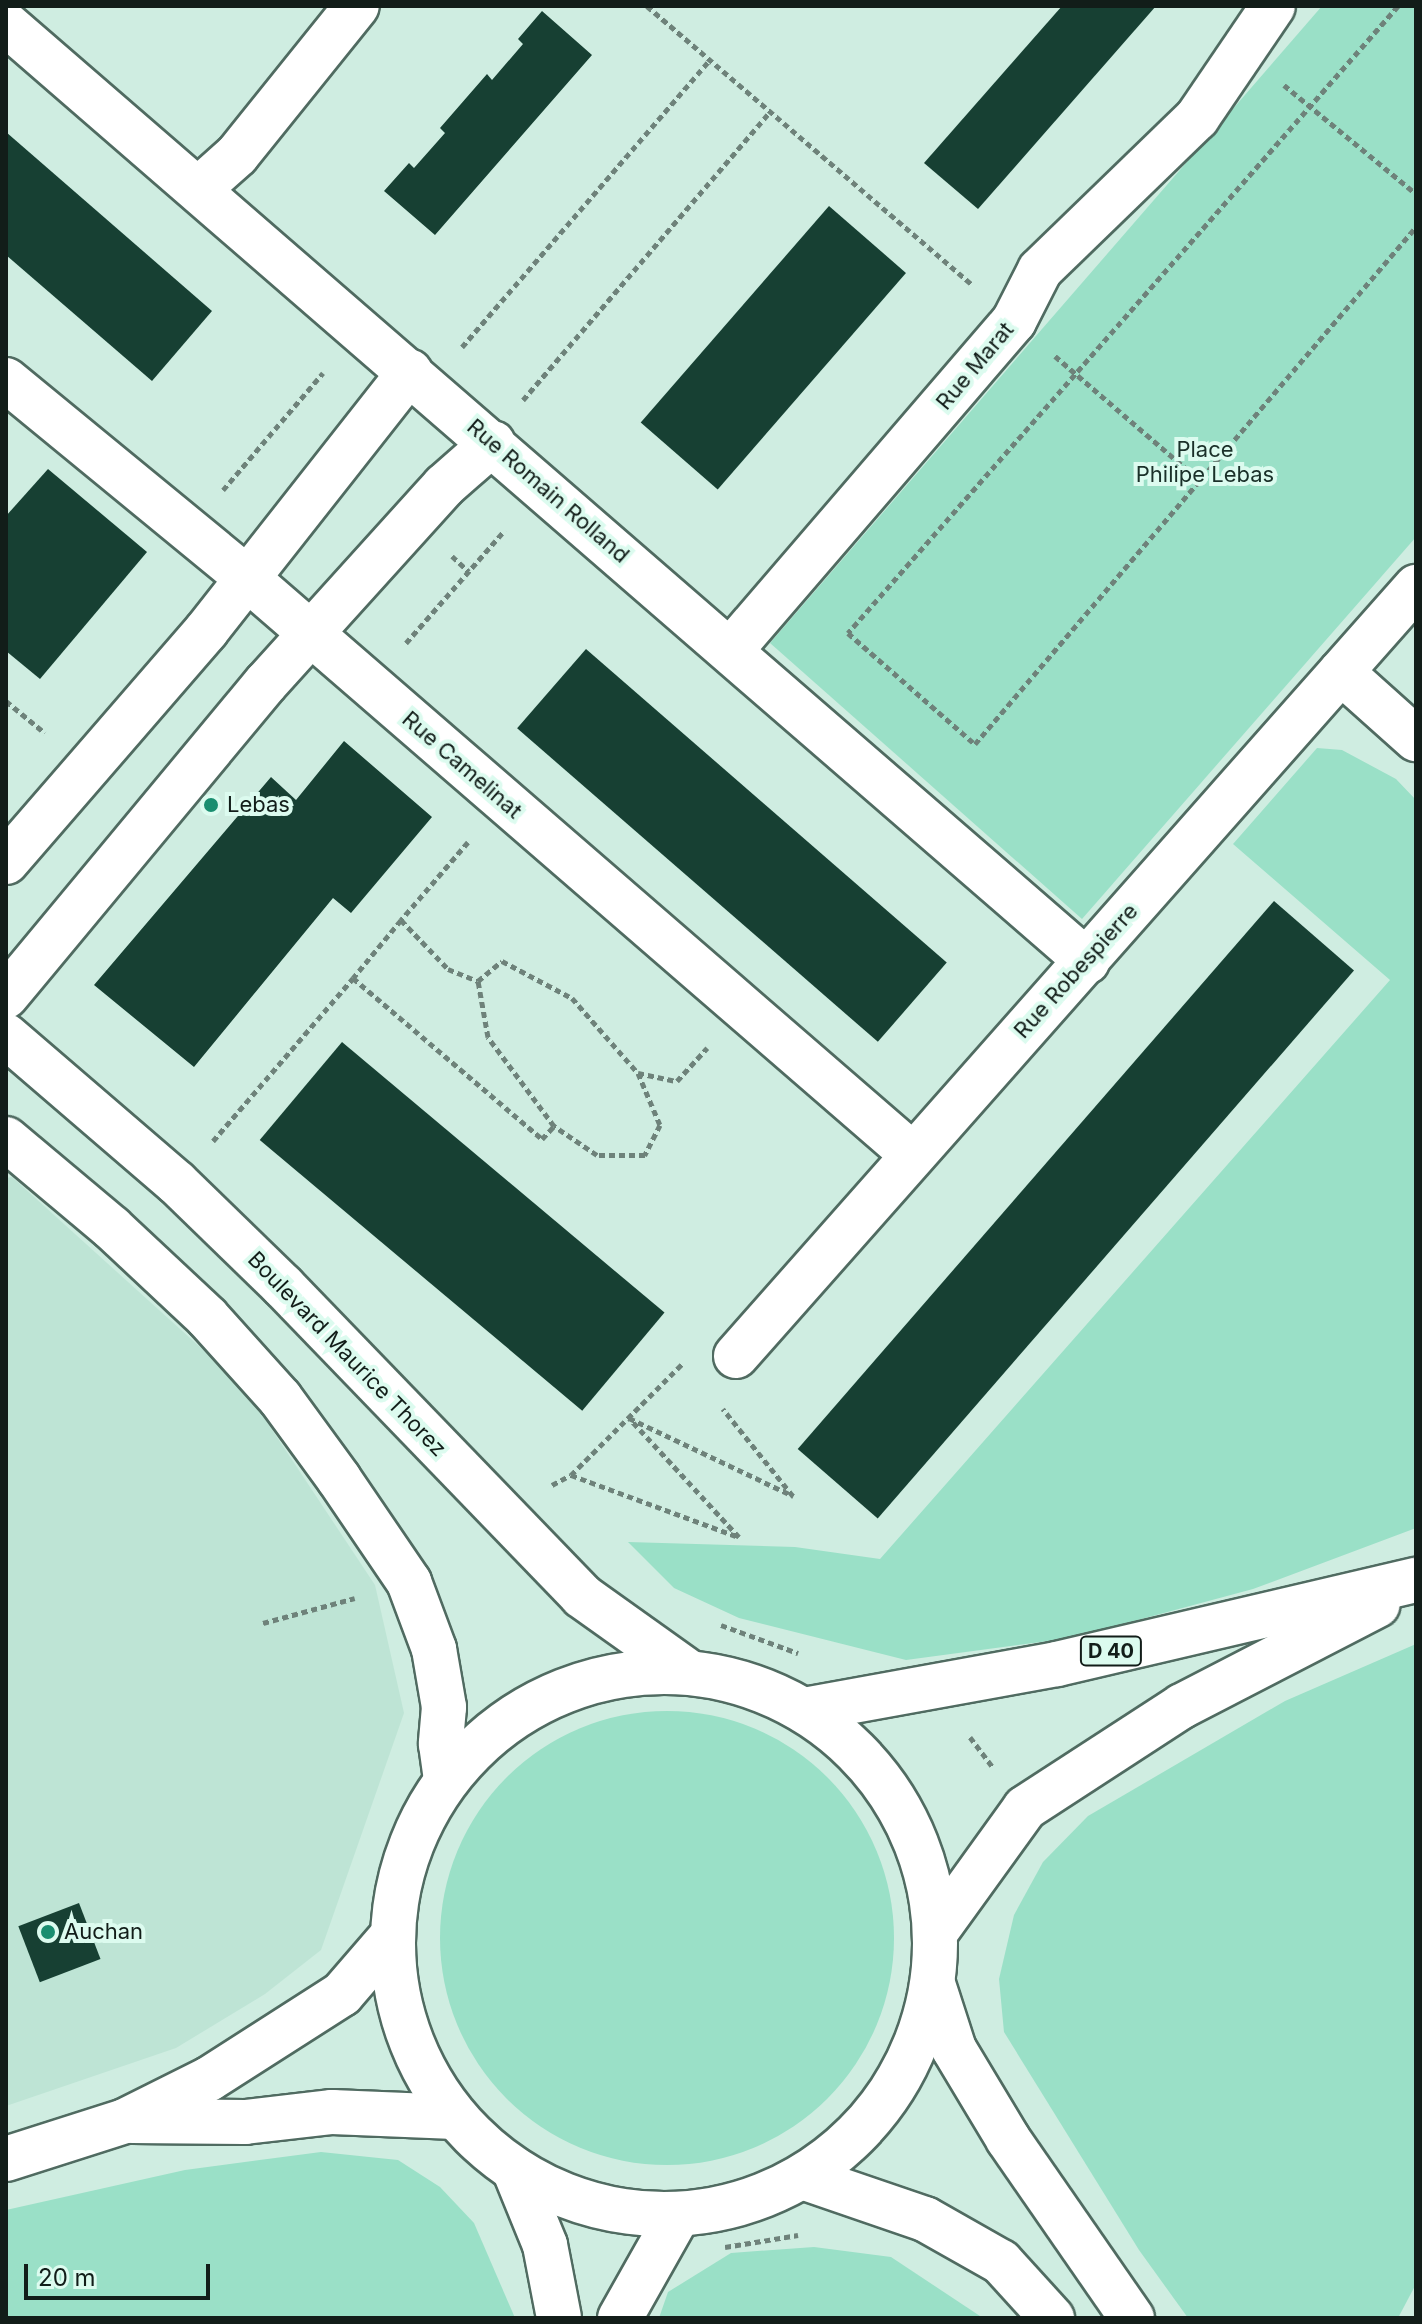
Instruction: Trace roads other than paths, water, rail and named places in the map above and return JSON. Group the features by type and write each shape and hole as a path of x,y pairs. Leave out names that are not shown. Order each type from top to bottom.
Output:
{"street":[{"path":"199,189 237,155 357,6"},
{"name":"Rue Marat","path":"731,650 1014,321 1040,270 1197,118 1273,6"},
{"name":"Rue Romain Rolland","path":"6,24 410,372 503,427 543,487 1087,961"},
{"path":"6,862 248,579 410,372"},
{"name":"Rue Camelinat","path":"6,380 248,579 913,1155"},
{"path":"6,996 310,633 444,486 503,427"},
{"name":"Rue Robespierre","path":"736,1356 1416,587"},
{"path":"1341,672 1416,739"},
{"name":"Boulevard Maurice Thorez","path":"6,1036 177,1183 283,1286 582,1596 687,1671"},
{"path":"6,1139 112,1228 207,1317 280,1398 339,1479 409,1582 434,1649 444,1707 441,1744 446,1780"},
{"name":"D 40","path":"804,1710 1057,1664 1416,1583"},
{"name":"D 40","path":"935,1933 1025,1808 1182,1706 1416,1583"},
{"path":"687,1671 728,1678 767,1691 804,1710 857,1751 898,1805 925,1867 935,1933 933,1984 917,2042 889,2095 850,2141 802,2177 747,2207 677,2217 643,2217 561,2194 514,2169 455,2117 420,2062 398,2000 392,1936 398,1884 413,1835 446,1780 486,1736 547,1696 615,1674 687,1671"},
{"path":"6,2159 125,2121 209,2079 342,1994 392,1936"},
{"path":"933,1984 962,2062 1008,2139 1132,2318"},
{"path":"125,2121 245,2122 332,2112 455,2117"},
{"path":"514,2169 545,2245 559,2318"},
{"path":"802,2177 938,2226 1001,2262 1052,2318"},
{"path":"620,2318 677,2217"}],"place":[{"name":"Lebas","path":"211,805"},
{"name":"Auchan","path":"48,1932"}],"park label":[{"name":"Place Philipe Lebas","path":"1205,462"}]}
